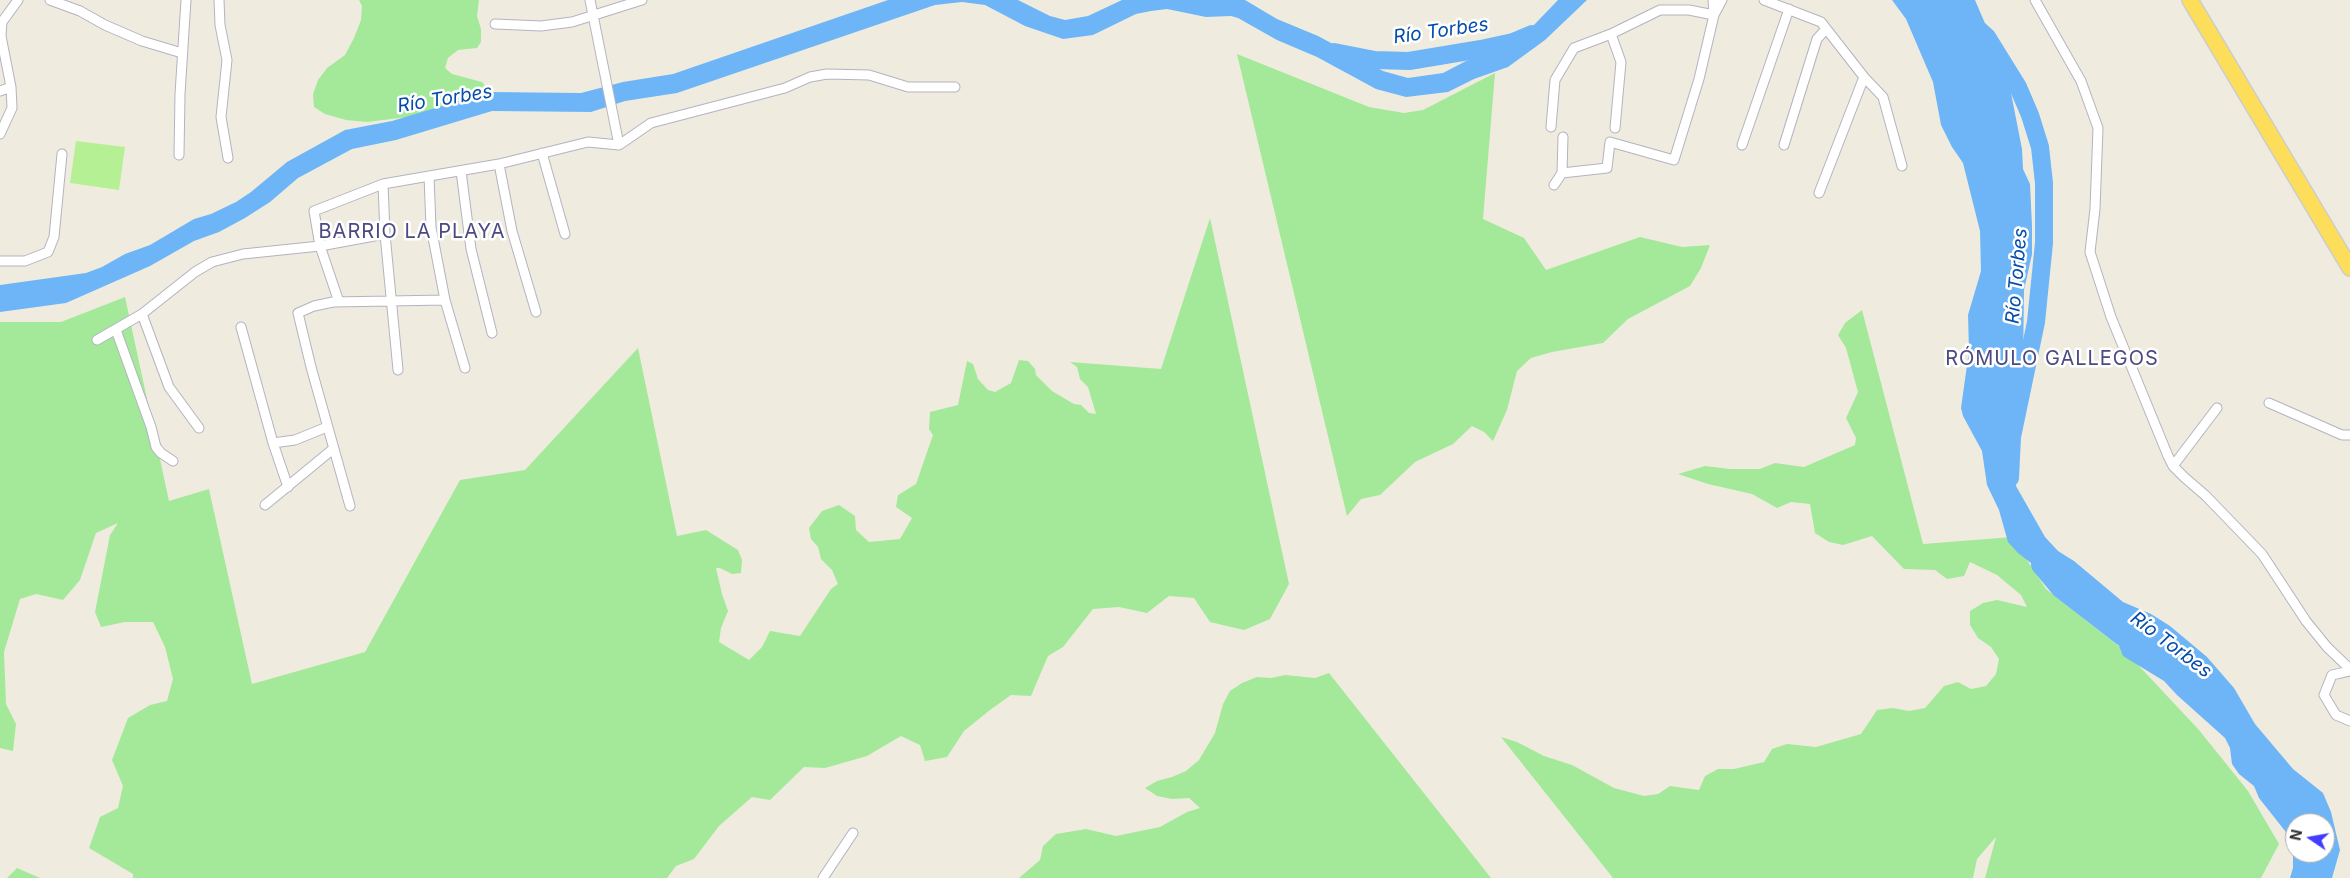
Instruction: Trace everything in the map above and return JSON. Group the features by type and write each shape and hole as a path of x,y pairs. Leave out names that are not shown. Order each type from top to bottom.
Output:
{"highway":[{"path":"2190,0 2350,268"}],"street":[{"path":"0,134 12,108 11,88 1,36 2,22 18,0"},
{"path":"50,0 80,11 105,25 142,41 182,53"},
{"path":"179,154 182,53 186,0"},
{"path":"219,0 220,24 227,60 221,117 228,158"},
{"path":"590,0 619,145"},
{"path":"495,24 541,26 572,22 594,17 642,0"},
{"path":"1713,0 1714,15"},
{"path":"1562,173 1607,168 1610,142 1674,160 1699,79 1714,15 1722,0"},
{"path":"1764,0 1821,22 1864,77 1883,96 1902,166"},
{"path":"2035,0 2081,81 2098,128 2095,209 2090,252 2112,317 2173,466 2206,496 2262,554 2306,621 2327,647 2350,670 2332,676 2324,695 2336,715 2350,721"},
{"path":"1742,145 1789,9"},
{"path":"1551,128 1555,80 1574,48 1611,34 1660,10 1689,10 1714,15"},
{"path":"1784,145 1817,39 1826,29"},
{"path":"1611,34 1621,62 1615,128"},
{"path":"339,302 320,246 314,211 382,184 499,164 588,142 619,145 651,123 785,88 810,77 826,74 869,76 908,86 955,87"},
{"path":"1819,193 1864,77"},
{"path":"0,90 11,88"},
{"path":"1554,185 1562,173 1563,137"},
{"path":"542,153 565,234"},
{"path":"0,261 25,261 48,252 54,237 62,154"},
{"path":"499,164 512,231 536,312"},
{"path":"462,171 471,249 492,333"},
{"path":"429,176 432,227 445,300 465,368"},
{"path":"382,184 398,370"},
{"path":"97,340 142,314 195,272 212,262 243,254 320,246 385,234"},
{"path":"350,506 327,427 298,313 314,306 339,302 445,300"},
{"path":"142,314 169,387 199,428"},
{"path":"241,327 272,443 288,487"},
{"path":"116,330 151,427 156,447 173,461"},
{"path":"2269,404 2342,435 2350,434"},
{"path":"2173,466 2217,408"},
{"path":"272,443 294,440 327,427"},
{"path":"265,505 333,449"},
{"path":"823,878 853,833"}],"green space":[{"path":"359,0 479,0 477,16 481,29 481,42 477,48 458,50 448,58 445,68 452,74 482,82 491,93 432,114 367,122 346,120 325,114 314,107 313,94 318,80 327,68 345,55 354,38 361,20 362,6"},
{"path":"1237,54 1369,107 1404,113 1423,110 1495,73 1483,219 1524,238 1546,270 1640,237 1682,247 1710,245 1701,268 1690,286 1628,319 1603,343 1552,352 1531,358 1517,371 1507,410 1493,441 1484,432 1472,426 1453,444 1415,462 1380,495 1361,499 1347,516"},
{"path":"76,141 125,147 119,190 70,183"},
{"path":"1210,218 1289,584 1270,619 1244,630 1210,622 1194,598 1169,596 1147,613 1119,607 1093,609 1063,647 1048,656 1031,696 1011,695 990,710 964,731 947,757 925,761 920,745 901,736 867,756 825,768 804,767 770,800 752,797 719,826 694,859 676,866 667,878 133,878 133,874 89,848 100,817 118,808 123,786 112,760 128,718 150,705 167,701 173,679 165,647 153,622 125,622 101,627 95,612 110,535 118,523 96,533 80,580 63,600 36,594 20,599 4,652 6,704 16,724 13,751 0,748 0,322 61,322 125,297 169,501 209,489 252,684 365,652 460,480 525,470 638,348 677,536 706,530 738,550 742,560 741,573 732,574 716,568 728,611 721,628 719,642 749,660 762,647 770,631 800,636 831,589 838,584 832,570 821,559 818,547 811,539 809,528 822,511 839,505 855,516 856,530 869,542 900,539 912,518 896,507 898,495 916,484 933,435 929,429 930,412 958,405 967,361 973,364 978,379 988,390 995,392 1011,383 1019,360 1028,361 1035,369 1036,375 1052,391 1074,404 1081,405 1089,413 1096,414 1088,387 1080,379 1077,367 1070,362 1161,369"},
{"path":"1862,310 1923,544 2012,537 2046,589 2125,651 2199,730 2248,791 2279,844 2261,878 1985,878 1996,837 1977,859 1973,878 1613,878 1501,737 1517,742 1544,756 1572,765 1614,788 1644,796 1658,794 1670,786 1699,790 1705,776 1718,769 1734,769 1764,762 1772,749 1787,744 1816,747 1861,734 1877,710 1893,708 1909,711 1925,708 1944,686 1958,682 1971,689 1986,686 1996,674 1999,659 1991,647 1978,638 1970,625 1970,611 1983,603 1997,600 2027,607 2021,595 1997,575 1970,562 1964,576 1947,579 1935,570 1904,569 1872,536 1843,545 1829,542 1815,533 1810,504 1791,502 1777,508 1752,494 1708,484 1678,474 1705,466 1730,469 1760,469 1775,463 1804,467 1855,445 1856,438 1846,418 1858,392 1846,348 1838,335 1845,323"},
{"path":"1329,673 1491,878 1019,878 1040,860 1043,846 1056,834 1086,829 1116,836 1160,827 1187,812 1200,808 1189,798 1172,799 1157,796 1145,788 1157,781 1186,771 1199,760 1215,733 1223,704 1230,691 1242,683 1257,677 1271,678 1285,675 1315,678"},
{"path":"17,868 40,878 7,878"}],"water":[{"path":"888,0 1018,0 1050,16 1065,20 1088,16 1122,0 1245,0 1277,19 1318,36 1383,71 1408,78 1443,73 1466,61 1498,50 1533,26 1558,0 1587,0 1545,40 1508,67 1474,79 1448,92 1406,97 1376,89 1317,57 1277,40 1231,16 1206,17 1167,9 1151,11 1136,14 1093,35 1063,39 1025,26 985,5 962,2 935,5 677,93 625,101 591,112 492,111 396,140 352,149 298,178 270,202 245,218 219,232 194,241 150,266 66,303 0,312 0,285 86,273 102,267 125,254 150,245 194,219 211,214 236,202 287,162 345,130 392,121 489,92 581,93 623,82 673,74"},
{"path":"1892,0 1975,0 1990,35 2000,70 2010,88 2022,149 2023,169 2030,184 2032,254 2024,290 2023,364 2014,405 2010,438 2012,471 2016,486 2045,537 2058,551 2074,561 2123,602 2151,614 2170,626 2207,657 2234,688 2255,724 2293,769 2323,793 2331,813 2285,813 2285,831 2259,798 2254,786 2239,774 2232,764 2230,748 2225,738 2164,681 2123,656 2118,643 2104,624 2077,607 2049,577 2018,553 2008,542 1999,510 1987,485 1982,451 1963,416 1961,408 1969,351 1968,315 1981,271 1980,231 1963,163 1952,147 1941,125 1933,82 1906,19"},
{"path":"2335,829 2340,850 2332,878 2290,878 2293,863 2335,863"}],"waterway":[{"name":"Río Torbes","path":"1940,0 1959,12 1987,37 2018,87 2030,115 2040,147 2044,183 2044,243 2036,322 2012,437 2010,478"},
{"name":"Río Torbes","path":"1334,52 1375,60 1409,61 1513,42 1532,34"},
{"name":"Río Torbes","path":"2040,565 2060,589 2122,637"}],"district":[{"name":"BARRIO LA PLAYA","path":"412,232"},
{"name":"RÓMULO GALLEGOS","path":"2052,359"}]}
